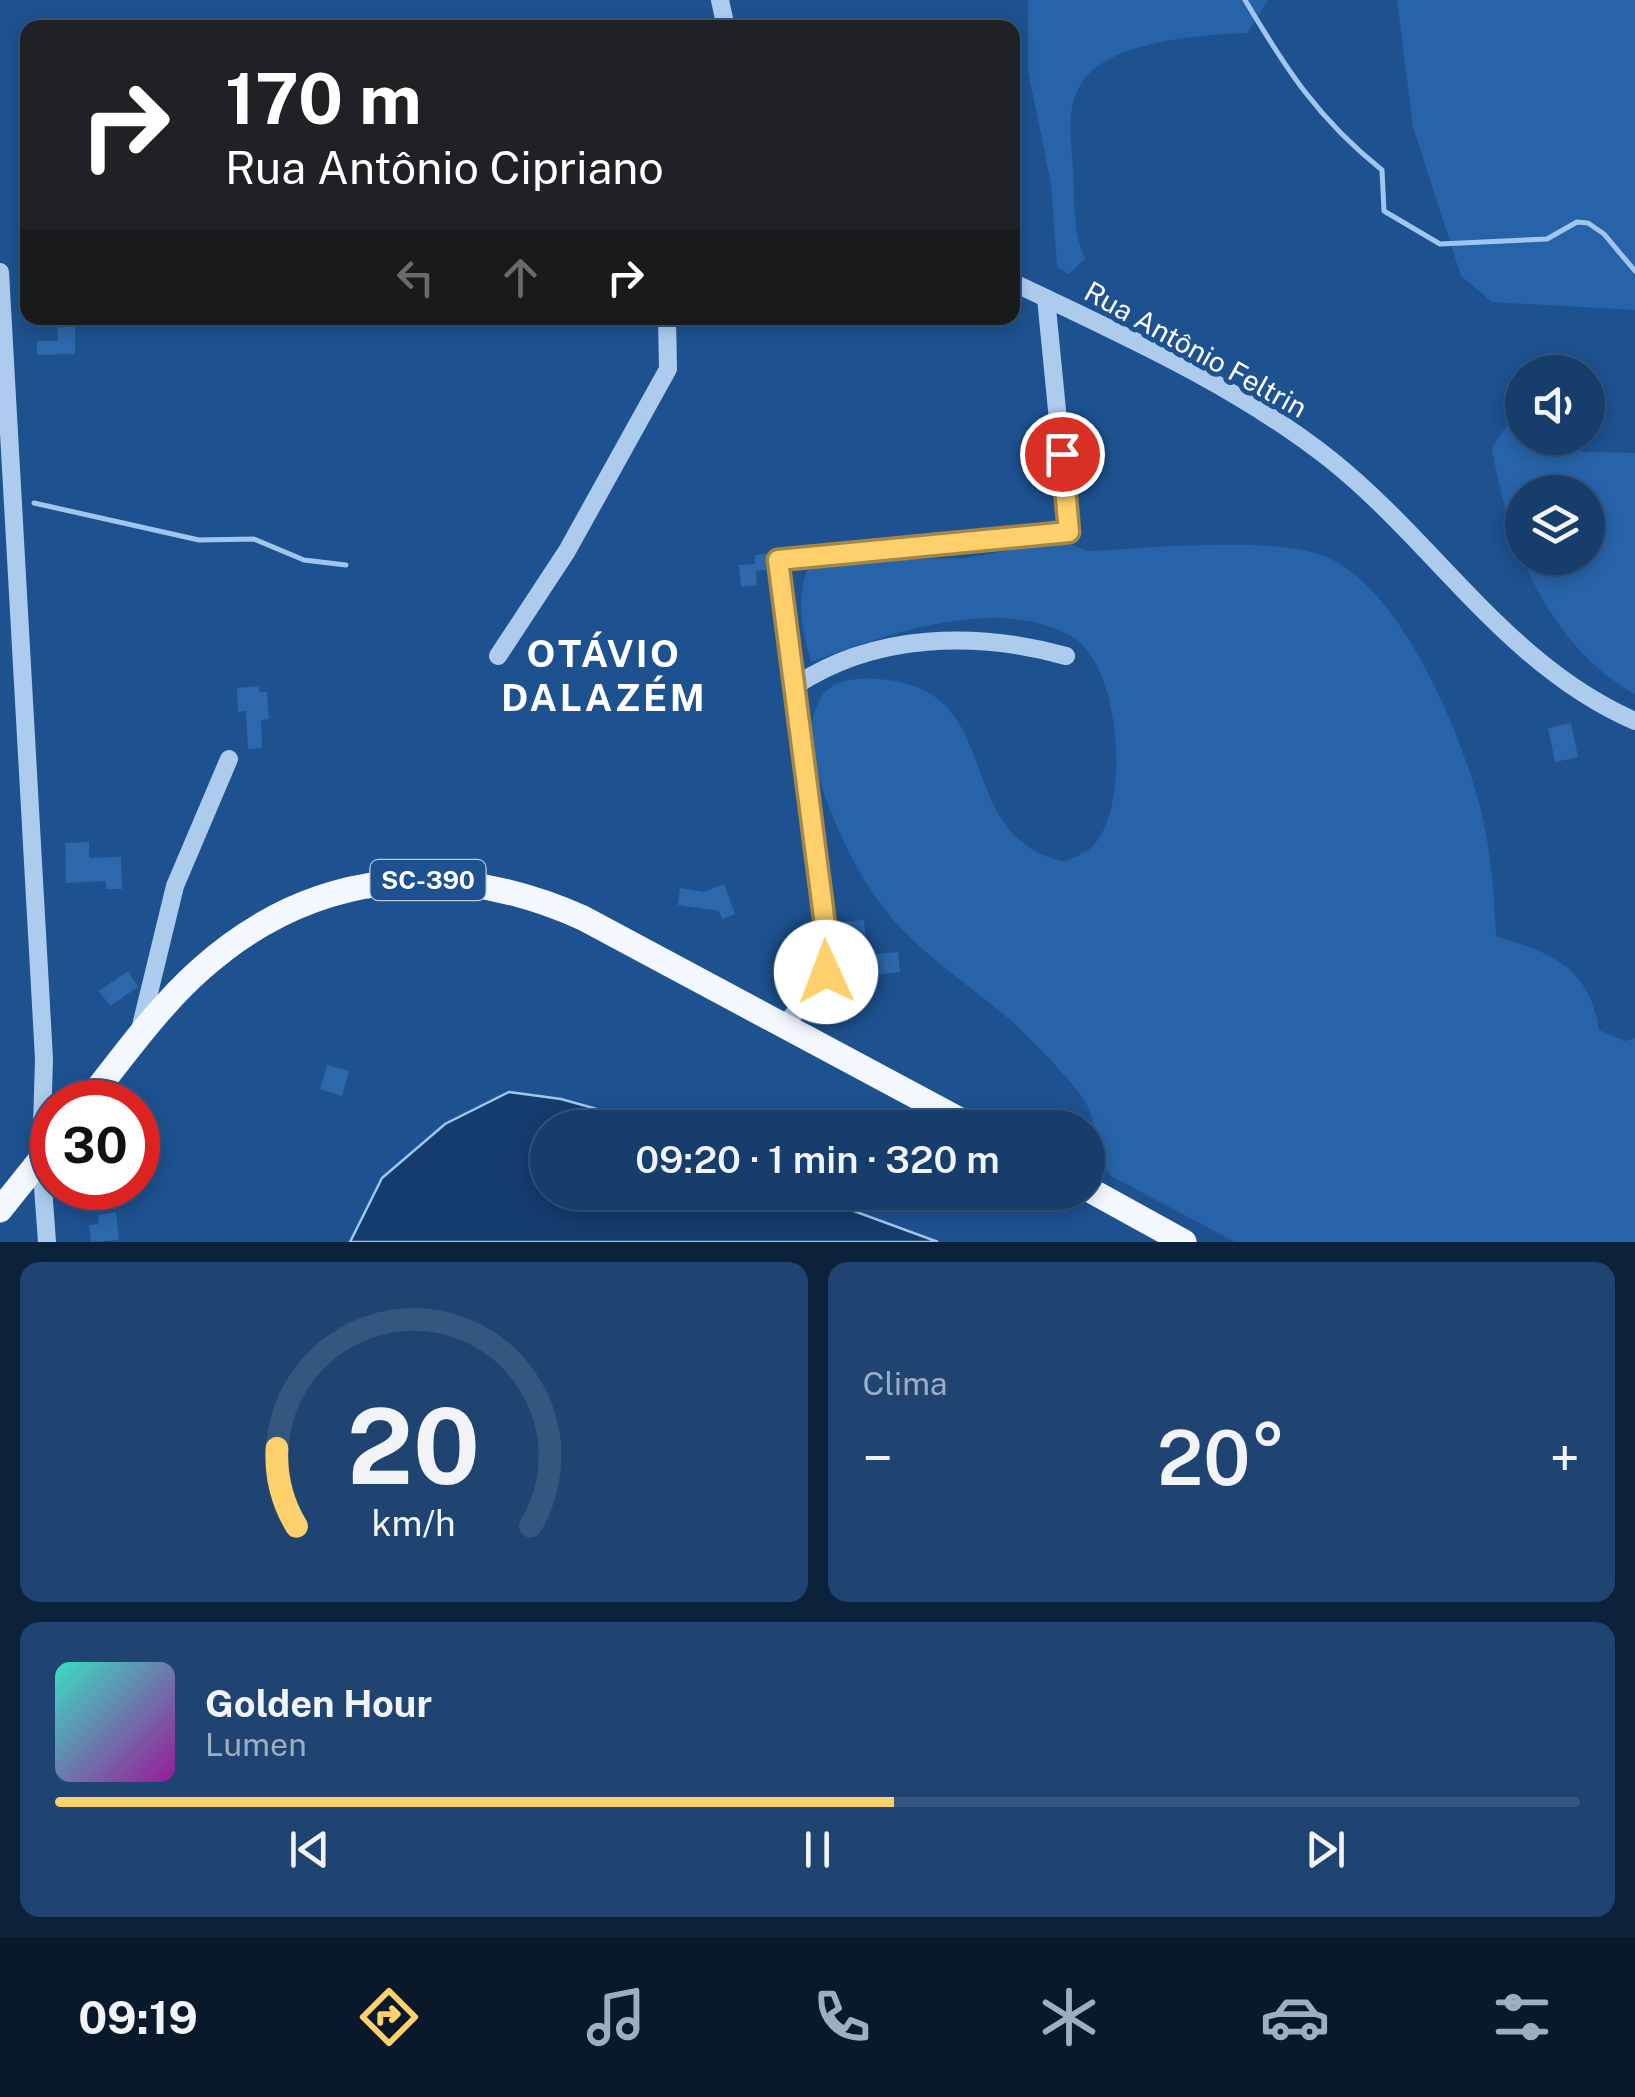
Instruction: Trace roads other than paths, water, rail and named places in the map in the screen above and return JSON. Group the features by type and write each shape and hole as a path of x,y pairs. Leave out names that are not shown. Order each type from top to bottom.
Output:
{"main road":[{"name":"SC-390","path":"105,1080 198,971 264,923 345,890 416,880 488,885 552,904 942,1110"},
{"path":"0,1210 30,1173"},
{"path":"1105,1198 1184,1242"}],"street":[{"path":"0,272 45,1080"},
{"name":"Rua Antônio Feltrin","path":"1020,286 1294,432 1363,489 1539,664 1580,693 1635,721"},
{"path":"784,1024 818,987 829,956 778,560 1069,532 1046,298"},
{"path":"498,656 567,552 668,369 667,325"},
{"path":"794,686 830,665 923,640 1020,646 1066,656"},
{"path":"138,1039 176,886 229,760"},
{"path":"47,1210 47,1242"}],"waterway":[{"path":"1245,0 1321,112 1382,170 1384,211 1440,244 1547,239 1577,222 1588,223 1604,234 1635,271"},
{"path":"34,503 199,540 254,539 304,560 346,565"}],"district":[{"name":"OTÁVIO DALAZÉM","path":"604,674"}]}
